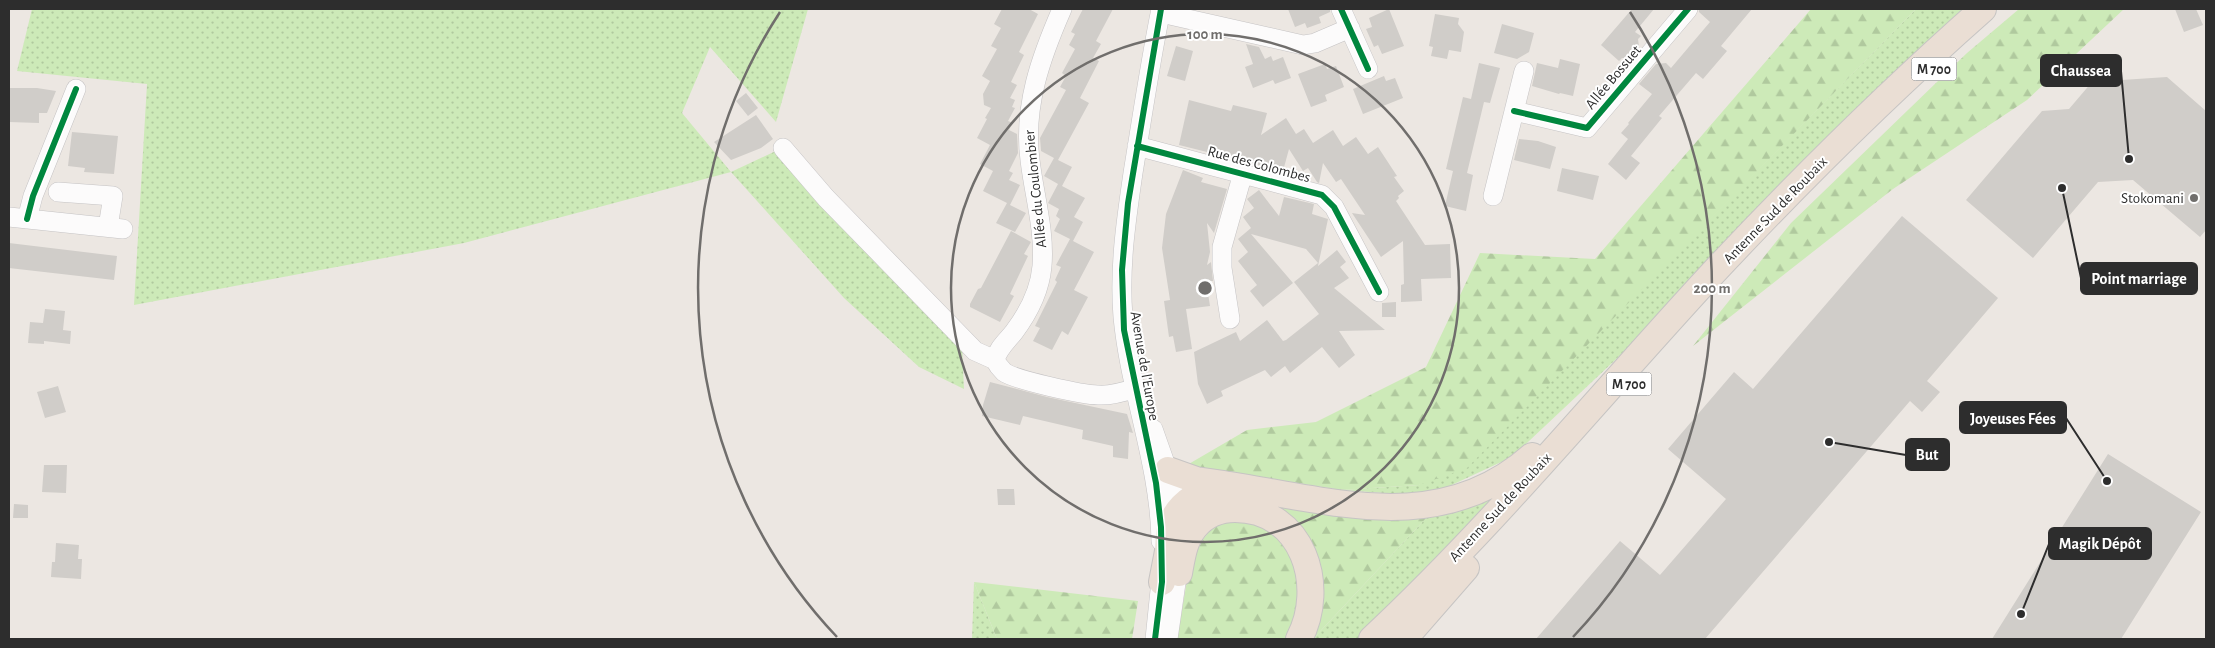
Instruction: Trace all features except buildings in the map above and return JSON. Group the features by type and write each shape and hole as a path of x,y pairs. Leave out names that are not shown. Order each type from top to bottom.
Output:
{"highway":[{"name":"Antenne Sud de Roubaix","path":"1372,639 1492,518 1712,274 1787,196 1906,80 1983,9"},
{"name":"Antenne Sud de Roubaix","path":"1389,639 1518,506 1678,330 1869,130 1999,9"},
{"path":"1168,470 1196,480 1360,505 1414,508 1443,503 1467,496 1497,482 1524,462 1595,391 1650,344"},
{"path":"1170,578 1171,524 1178,513 1200,493 1218,486 1230,485"},
{"path":"1404,639 1518,506"},
{"path":"1170,578 1189,536 1202,520 1209,515 1230,509 1242,509 1269,516 1290,533 1306,558 1310,571 1312,586 1310,601 1299,639"}],"street":[{"name":"Allée du Coulombier","path":"995,360 1000,348 1027,313 1037,291 1042,267 1042,242 1030,160 1028,125 1036,79 1045,46 1062,9"},
{"path":"1341,9 1368,70"},
{"name":"Allée Bossuet","path":"1514,111 1587,128 1688,9"},
{"path":"1161,11 1303,45 1315,43 1350,28"},
{"name":"Avenue de l'Europe","path":"1161,11 1137,146 1124,239 1122,301 1124,330 1158,499 1170,578 1168,639"},
{"path":"1492,196 1524,71"},
{"path":"58,192 112,196 116,228 18,218 33,196 76,89"},
{"name":"Rue des Colombes","path":"1137,146 1314,192 1328,200 1334,207 1379,292"},
{"path":"784,148 826,198 975,351 995,360 998,366 1012,376 1076,392 1098,396 1136,388"},
{"name":"Rue des Colombes","path":"1230,319 1221,258 1222,247 1243,173"},
{"name":"Avenue de l'Europe","path":"1136,388 1168,470 1178,513"},
{"name":"Avenue de l'Europe","path":"1155,639 1170,578"}],"green space":[{"path":"32,9 808,9 776,122 710,47 682,113 731,172 464,243 134,305 147,84 17,71"},
{"path":"1811,9 1916,9 1467,468 1419,485 1341,490 1187,465 1247,430 1316,422 1426,367 1480,253 1595,259"},
{"path":"1916,9 1969,9 1629,347 1512,457 1428,496 1341,490 1419,485 1632,298"},
{"path":"2019,9 2124,9 2027,100 1893,189 1693,346 1791,223 1967,53"},
{"path":"778,150 962,346 964,389 919,367 844,298 731,172"},
{"path":"1501,488 1506,494 1363,639 1313,639 1429,515 1458,512"},
{"path":"1260,501 1429,515 1313,639 1320,590"},
{"path":"1241,518 1272,533 1286,546 1295,563 1301,608 1288,639 1177,639 1190,563 1204,538 1219,520"},
{"path":"974,582 997,639 972,639"},
{"path":"974,582 1138,601 1132,639 997,639"}],"cycle path":[{"path":"1155,639 1162,582 1161,527 1156,483 1124,330 1122,270 1128,203 1161,9"},
{"path":"1341,9 1368,69"},
{"path":"1514,111 1587,128 1688,9"},
{"path":"27,219 33,196 76,89"},
{"path":"1137,146 1322,195 1334,207 1379,292"}],"place":[{"name":"Chaussea","path":"2129,159"},
{"name":"Point marriage","path":"2062,188"},
{"name":"Stokomani","path":"2194,198"},
{"name":"But","path":"1829,442"},
{"name":"Joyeuses Fées","path":"2107,481"},
{"name":"Magik Dépôt","path":"2021,614"}]}
